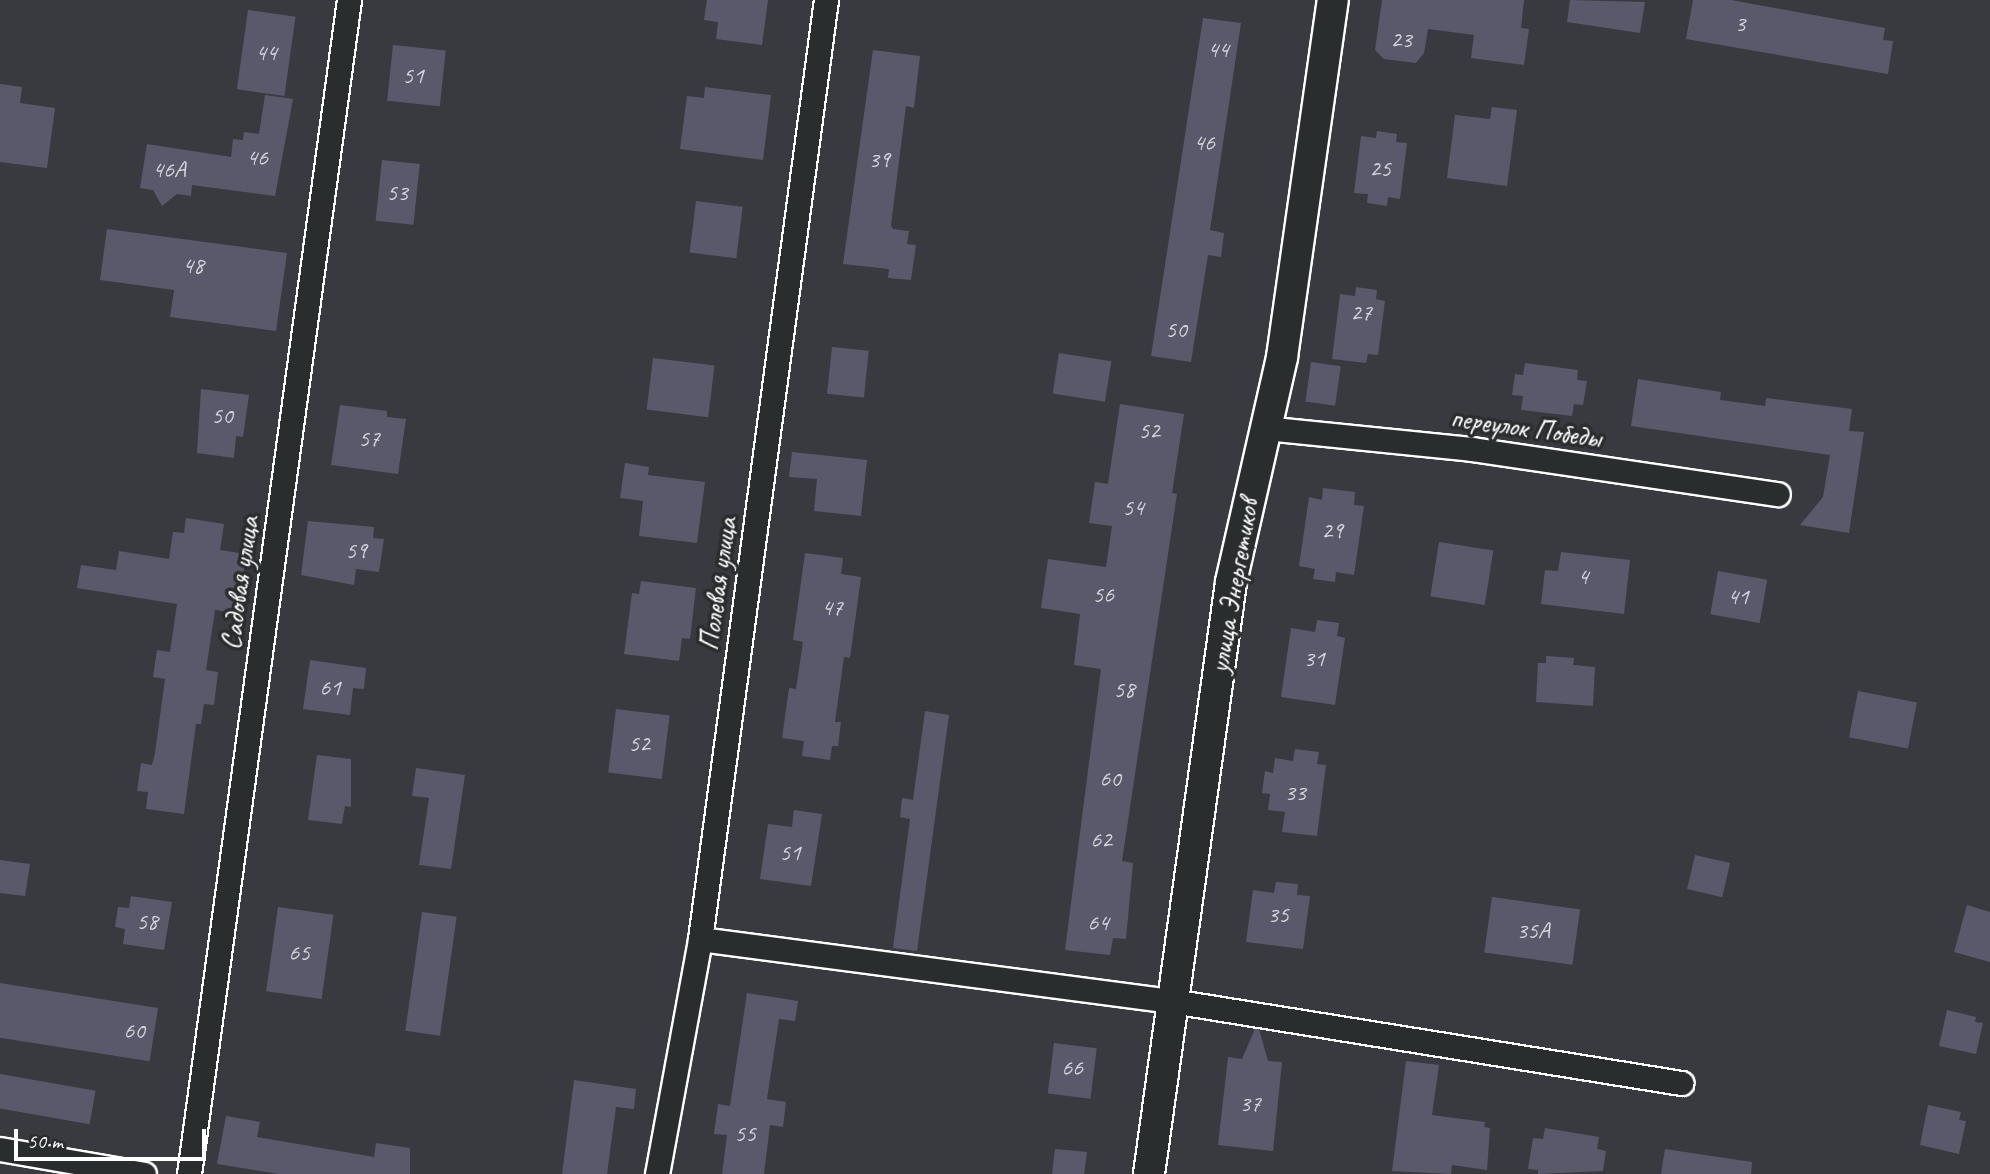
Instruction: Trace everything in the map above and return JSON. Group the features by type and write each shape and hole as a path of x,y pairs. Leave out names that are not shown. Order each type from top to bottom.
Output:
{"street":[{"name":"Садовая улица","path":"189,1174 349,0"},
{"name":"Полевая улица","path":"657,1174 701,939 826,0"},
{"name":"улица Энергетиков","path":"1149,1174 1231,582 1282,357 1333,0"},
{"name":"переулок Победы","path":"1265,428 1472,449 1778,494"},
{"path":"701,939 1172,1002 1681,1083"},
{"path":"0,1149 144,1174"}],"building":[{"path":"707,0 768,0 762,45 716,39 718,22 704,20"},
{"path":"1382,0 1524,0 1521,28 1529,29 1524,65 1471,58 1474,35 1428,29 1424,53 1416,63 1384,59 1375,50"},
{"path":"1570,0 1645,2 1640,33 1567,22"},
{"path":"1693,0 1731,0 1885,28 1883,40 1893,41 1888,74 1686,39"},
{"path":"248,10 296,17 284,96 237,89"},
{"path":"1203,18 1241,23 1210,230 1224,233 1221,257 1208,255 1191,362 1151,356"},
{"path":"393,45 446,51 440,106 387,101"},
{"path":"873,50 920,56 914,108 906,106 891,225 893,229 909,231 907,244 916,245 911,280 888,278 889,269 843,264"},
{"path":"0,84 22,87 20,103 55,108 47,168 0,162"},
{"path":"705,87 771,95 763,160 680,149 687,96 704,98"},
{"path":"265,95 293,99 275,196 192,185 191,196 177,194 162,206 153,190 140,188 147,144 231,157 233,139 243,140 244,132 259,134"},
{"path":"1492,107 1517,110 1507,186 1447,178 1455,115 1490,119"},
{"path":"1377,131 1397,134 1396,142 1407,143 1400,199 1388,197 1387,206 1367,203 1368,194 1354,193 1361,136 1376,138"},
{"path":"382,160 420,164 413,225 376,221"},
{"path":"696,201 743,207 736,258 690,253"},
{"path":"107,229 287,253 276,331 170,317 174,290 100,280"},
{"path":"1356,287 1377,290 1376,299 1385,301 1378,355 1368,354 1366,363 1332,359 1340,294 1355,296"},
{"path":"832,347 869,351 864,398 827,394"},
{"path":"1059,353 1111,361 1105,402 1053,393"},
{"path":"653,358 715,366 708,417 647,410"},
{"path":"1311,362 1341,366 1335,406 1305,402"},
{"path":"1525,363 1578,370 1577,380 1587,381 1583,405 1574,404 1572,416 1521,410 1523,396 1512,395 1515,374 1523,375"},
{"path":"1638,379 1721,392 1720,400 1765,406 1766,398 1852,409 1849,431 1864,432 1849,533 1800,525 1823,497 1830,455 1631,426"},
{"path":"201,389 249,395 243,437 236,436 234,458 197,453"},
{"path":"1120,404 1184,414 1172,493 1177,494 1122,861 1133,863 1126,939 1113,938 1110,955 1065,950 1101,669 1074,665 1080,614 1041,608 1048,559 1106,567 1112,526 1089,523 1095,482 1108,484"},
{"path":"340,405 387,411 387,417 406,419 398,474 331,465"},
{"path":"792,452 867,460 861,516 814,511 817,479 789,477"},
{"path":"625,463 649,467 648,475 705,482 697,543 639,536 643,501 620,498"},
{"path":"1323,488 1355,492 1354,505 1364,506 1354,575 1336,572 1335,582 1313,579 1315,569 1299,566 1309,497 1322,500"},
{"path":"186,518 224,524 220,550 246,554 238,613 215,610 206,670 218,672 214,705 204,704 201,724 196,724 184,814 146,809 148,792 137,791 141,763 152,765 155,753 165,679 153,677 157,650 170,652 177,604 77,588 81,565 116,570 119,551 169,559 173,532 184,533"},
{"path":"308,521 374,527 373,538 384,539 379,572 356,569 354,585 301,575"},
{"path":"1439,542 1493,551 1485,605 1430,596"},
{"path":"1561,552 1630,560 1624,614 1541,604 1545,570 1558,571"},
{"path":"805,553 843,558 841,574 861,577 850,658 844,657 835,722 841,722 838,746 832,746 830,760 802,756 804,741 782,738 789,688 796,689 803,642 793,640"},
{"path":"1718,571 1767,580 1760,623 1710,614"},
{"path":"641,581 696,588 690,639 682,638 679,661 624,654 632,593 639,594"},
{"path":"1317,620 1339,623 1337,636 1345,638 1335,705 1281,697 1291,628 1315,632"},
{"path":"1546,656 1574,658 1573,665 1595,667 1593,706 1536,702 1538,663 1546,663"},
{"path":"310,660 366,668 364,689 353,688 350,715 303,709"},
{"path":"1858,691 1917,702 1908,749 1849,737"},
{"path":"616,709 670,716 662,779 608,773"},
{"path":"925,711 949,715 917,951 893,948 910,819 900,817 902,798 913,800"},
{"path":"1295,749 1319,752 1317,764 1326,765 1317,836 1282,832 1285,812 1268,810 1270,794 1262,793 1265,771 1273,773 1275,758 1293,761"},
{"path":"317,755 351,759 351,807 345,806 342,824 308,820"},
{"path":"416,768 465,775 451,869 419,865 429,798 412,796"},
{"path":"794,810 822,814 811,886 760,879 768,824 792,827"},
{"path":"1695,855 1730,863 1722,897 1687,889"},
{"path":"0,860 30,864 25,896 0,893"},
{"path":"1276,882 1298,884 1297,895 1310,896 1303,949 1246,942 1253,890 1274,893"},
{"path":"131,896 172,902 164,950 123,944 125,929 115,927 118,907 129,908"},
{"path":"1492,897 1580,909 1572,965 1484,952"},
{"path":"1967,905 1990,912 1990,962 1954,952"},
{"path":"278,907 333,915 322,999 266,991"},
{"path":"422,912 457,917 440,1036 405,1031"},
{"path":"0,983 158,1008 150,1061 0,1038"},
{"path":"747,993 798,1001 795,1021 779,1019 767,1099 786,1102 783,1127 770,1125 764,1174 722,1174 727,1135 714,1134 718,1104 730,1106"},
{"path":"1947,1010 1976,1017 1975,1022 1983,1023 1976,1054 1939,1046"},
{"path":"1255,1029 1259,1029 1268,1061 1282,1062 1273,1151 1218,1145 1228,1057 1242,1059"},
{"path":"1054,1043 1097,1048 1090,1099 1048,1094"},
{"path":"1406,1061 1439,1065 1432,1115 1485,1122 1484,1127 1490,1128 1487,1170 1452,1165 1451,1174 1392,1171"},
{"path":"0,1074 96,1091 90,1124 0,1109"},
{"path":"574,1080 636,1089 634,1109 616,1107 607,1174 562,1174"},
{"path":"1928,1105 1961,1112 1959,1120 1966,1121 1959,1154 1920,1145"},
{"path":"226,1116 260,1122 257,1137 374,1157 376,1143 410,1148 410,1174 279,1174 217,1164"},
{"path":"1545,1128 1599,1137 1597,1149 1606,1151 1603,1171 1538,1174 1538,1170 1528,1169 1533,1138 1543,1139"},
{"path":"1055,1149 1087,1152 1084,1174 1052,1174"},
{"path":"1665,1149 1752,1162 1751,1174 1661,1174"}]}
